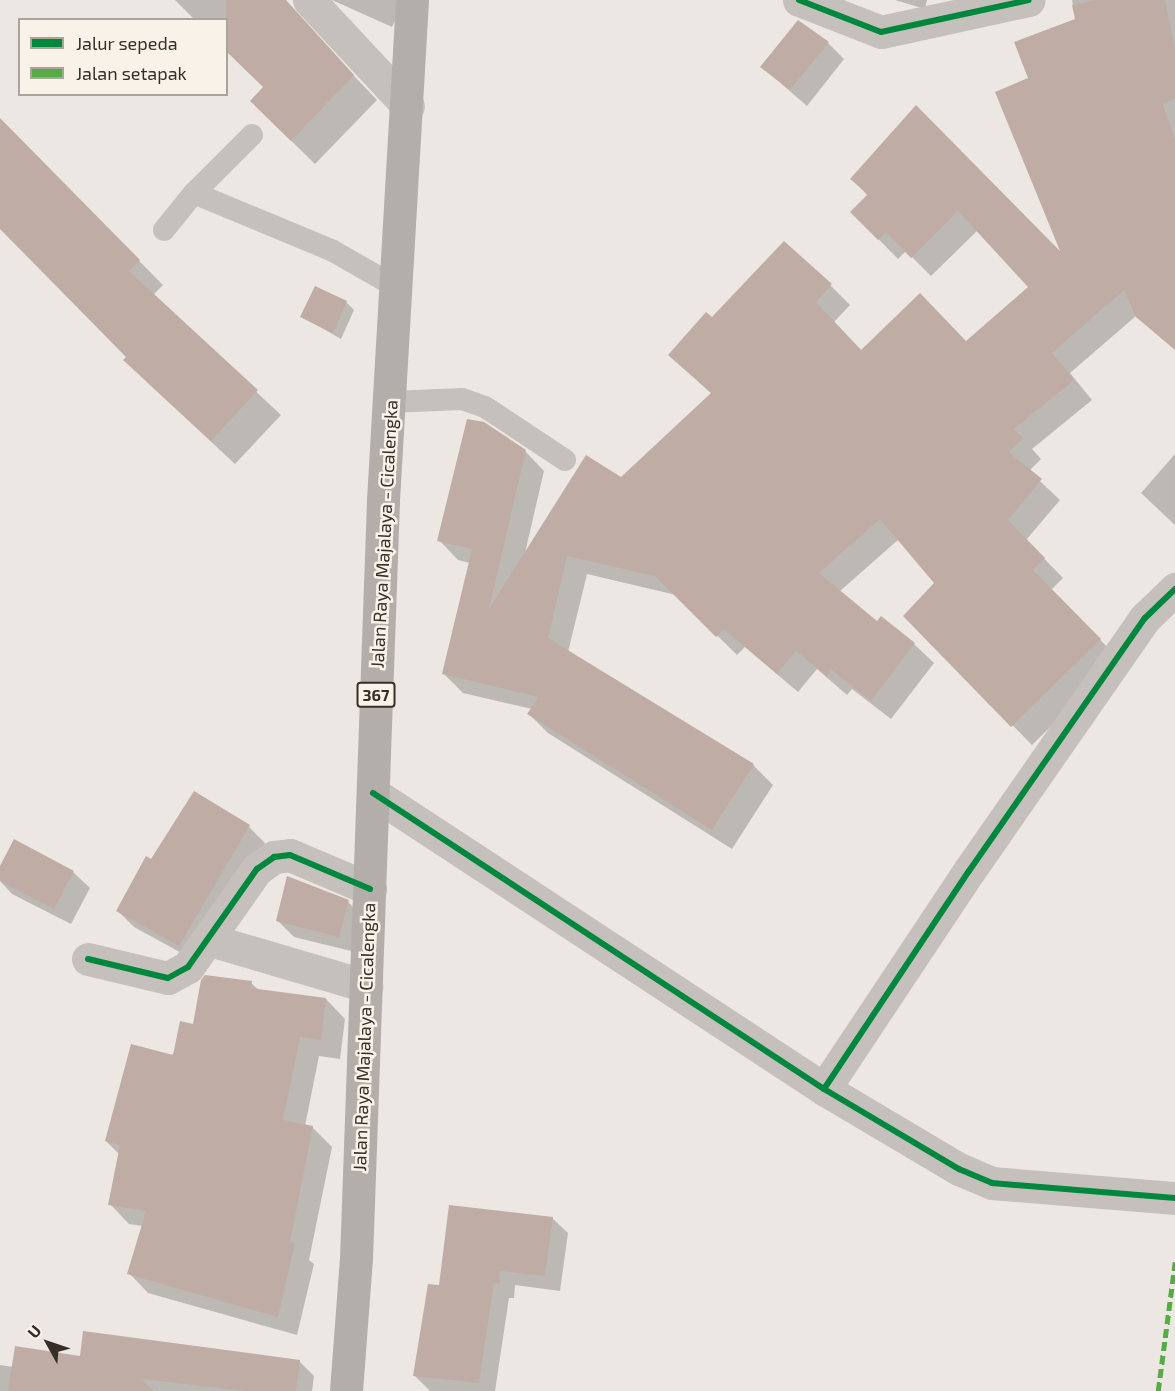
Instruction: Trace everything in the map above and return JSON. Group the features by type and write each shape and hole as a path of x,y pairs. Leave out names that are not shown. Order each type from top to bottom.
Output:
{"main road":[{"name":"Jalan Raya Majalaya - Cicalengka","path":"346,1391 366,986 390,402 412,0"}],"street":[{"path":"309,0 408,106"},
{"path":"799,0 880,32 1029,0"},
{"path":"824,1089 969,871 1132,638 1164,596 1175,589"},
{"path":"373,793 824,1089 959,1169 992,1183 1175,1198"},
{"path":"88,959 168,978 188,968 210,940 257,869 274,856 290,855 370,889"},
{"path":"210,940 366,986"}],"lane":[{"path":"164,230 194,193 252,135"},
{"path":"194,193 333,251 396,287"},
{"path":"390,402 462,399 485,406 566,460"}],"building":[{"path":"226,0 286,0 354,75 291,141 250,101 263,87 228,53 228,18 226,18"},
{"path":"1096,0 1165,0 1175,50 1175,99 1163,104 1175,139 1175,350 1136,317 1124,290 1052,353 1074,380 1014,429 1023,438 1009,452 1042,479 1008,520 1045,558 1033,570 1101,639 1011,727 903,616 934,583 880,519 819,573 877,621 881,616 915,643 871,701 832,670 827,676 796,651 777,674 724,629 716,637 655,576 567,556 548,638 754,764 712,830 527,714 539,697 442,674 472,549 437,541 467,419 484,422 526,450 489,609 586,455 621,477 711,393 668,355 706,312 712,317 784,241 832,284 816,302 861,350 920,293 966,341 1028,287 958,211 911,258 886,232 878,240 850,212 868,194 850,179 916,105 1060,251 995,92 1028,78 1014,42 1075,19 1072,5"},
{"path":"798,20 829,42 790,90 760,67"},
{"path":"0,118 140,260 129,271 258,390 211,441 123,360 126,357 0,229"},
{"path":"315,286 347,301 333,333 300,317"},
{"path":"194,791 250,825 179,946 116,911 146,856 151,859"},
{"path":"14,839 74,871 54,909 0,881 0,866"},
{"path":"287,876 349,900 339,937 276,921"},
{"path":"205,975 252,981 251,988 326,998 321,1040 300,1037 283,1120 313,1126 290,1242 295,1243 278,1317 127,1274 146,1211 108,1205 120,1145 105,1141 131,1044 173,1055 180,1021 193,1024 201,980"},
{"path":"449,1205 553,1217 545,1276 500,1271 499,1284 494,1283 479,1383 413,1376 428,1284 439,1285"},
{"path":"83,1331 300,1360 296,1391 244,1391 142,1379 154,1391 8,1391 15,1346 80,1356"}],"marked path":[{"path":"1158,1391 1175,1262"}],"cycle path":[{"path":"799,0 881,32 1029,0"},
{"path":"824,1089 969,871 1145,618 1175,589"},
{"path":"373,793 824,1089 959,1169 992,1183 1175,1198"},
{"path":"88,959 168,978 188,967 257,869 274,857 290,855 370,889"}]}
